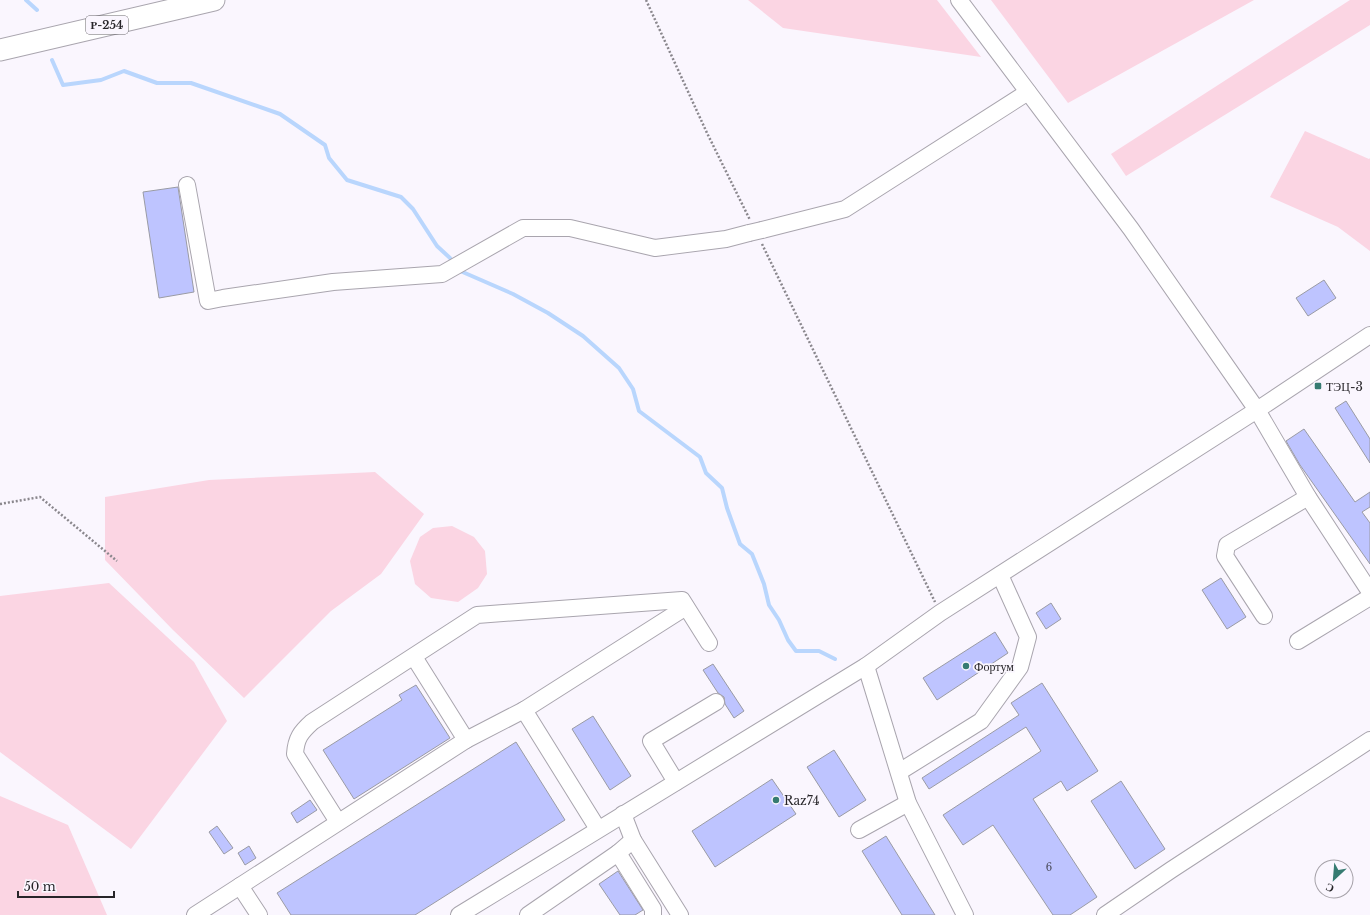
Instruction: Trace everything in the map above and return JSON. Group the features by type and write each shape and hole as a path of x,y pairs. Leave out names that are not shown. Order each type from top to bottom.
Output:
{"main road":[{"name":"Р-254","path":"0,50 214,0"}],"street":[{"path":"959,0 1131,229 1257,410 1308,497 1370,592"},
{"path":"187,185 208,301 333,282 442,274 523,228 570,228 655,248 726,239 756,232 844,209 1028,92"},
{"path":"459,915 866,666 940,614 1257,410 1370,335"},
{"path":"1264,616 1225,556 1227,545 1308,497"},
{"path":"899,772 981,721 1020,667 1028,637 1000,575"},
{"path":"1298,641 1370,597"},
{"path":"338,822 295,754 296,743 302,731 312,722 477,616 682,600 709,643"},
{"path":"195,915 466,740 524,710 686,608"},
{"path":"414,657 466,740"},
{"path":"866,666 908,803 966,915"},
{"path":"676,782 652,741 716,702"},
{"path":"524,710 598,829"},
{"path":"1105,915 1370,740"},
{"path":"859,830 908,803"},
{"path":"623,814 633,840 680,915"},
{"path":"528,915 618,853 633,840"},
{"path":"618,853 653,909 653,915"},
{"path":"240,886 259,915"}],"path":[{"path":"646,0 704,126 940,614"},
{"path":"0,504 40,497 117,561"}],"shaded area":[{"path":"748,0 937,0 981,57 783,28"},
{"path":"991,0 1254,0 1068,103"},
{"path":"1350,0 1370,0 1370,25 1126,176 1111,154"},
{"path":"1305,131 1369,159 1370,158 1370,251 1338,227 1270,197"},
{"path":"375,472 424,514 381,574 331,611 244,698 173,630 105,560 105,497 209,480"},
{"path":"452,526 474,537 485,551 487,574 478,588 458,602 431,598 415,584 410,561 420,537 433,528"},
{"path":"109,583 194,662 227,721 131,849 0,752 0,596"},
{"path":"0,796 68,825 107,915 0,915"}],"building":[{"path":"178,187 194,292 159,298 143,192"},
{"path":"1324,280 1336,298 1308,316 1296,298"},
{"path":"1346,401 1370,439 1370,463 1335,408"},
{"path":"1304,429 1355,502 1370,492 1370,507 1362,512 1370,523 1370,564 1300,465 1286,441"},
{"path":"1221,578 1246,617 1227,629 1202,590"},
{"path":"1051,603 1061,619 1046,629 1036,613"},
{"name":"Фортум","path":"995,632 1008,653 937,700 923,678"},
{"path":"713,664 744,711 734,718 725,704 724,697 718,693 703,670"},
{"path":"1042,683 1098,771 1067,791 1061,781 1033,799 1097,897 1070,915 1053,915 993,825 963,845 943,815 1041,751 1026,727 929,789 922,778 1019,715 1011,703"},
{"path":"416,685 450,738 354,799 323,750 402,700 399,695"},
{"path":"593,716 631,776 610,790 572,729"},
{"path":"516,742 565,820 415,915 291,915 277,893"},
{"path":"834,750 866,800 839,817 807,767"},
{"path":"772,779 796,814 715,867 692,831"},
{"path":"1121,781 1165,849 1135,869 1091,801"},
{"path":"310,800 317,810 297,823 291,813"},
{"path":"217,826 233,848 224,854 209,832"},
{"path":"886,836 935,915 902,915 862,851"},
{"path":"249,846 256,858 245,865 238,853"},
{"path":"618,871 643,910 635,915 620,915 599,884"}],"waterway":[{"path":"26,0 37,10"},
{"path":"52,60 63,85 101,80 124,71 157,83 191,83 280,114 325,145 329,158 347,180 401,197 413,209 437,246 450,258 454,264"},
{"path":"458,270 513,294 548,313 583,336 619,368 633,389 639,411 700,457 706,473 722,488 727,508 740,544 752,554 764,584 769,605 779,620 788,640 796,651 819,651 835,659"}],"place":[{"name":"ТЭЦ-3","path":"1318,386"},
{"name":"Фортум","path":"966,666"},
{"name":"Raz74","path":"776,800"}]}
